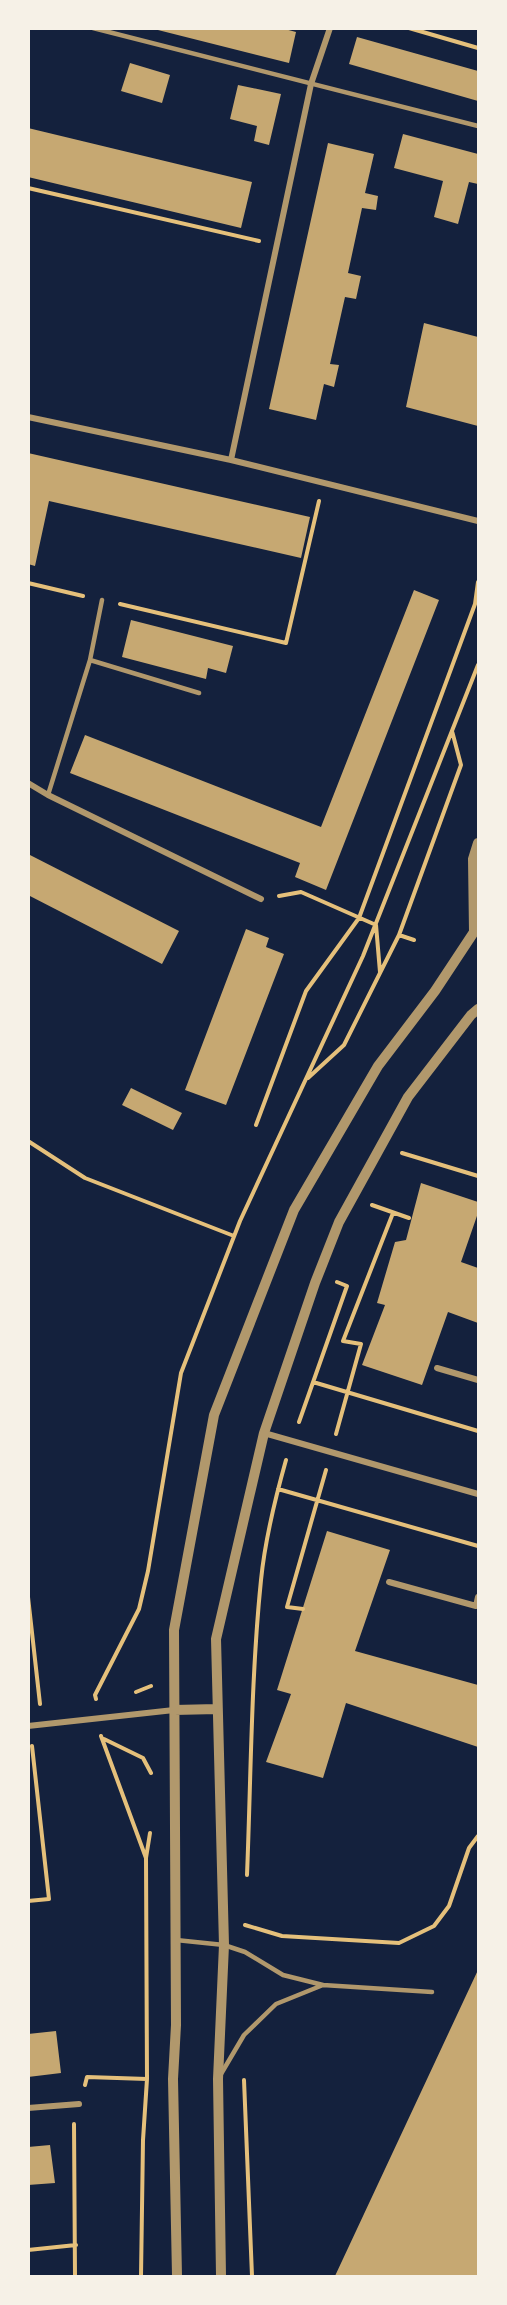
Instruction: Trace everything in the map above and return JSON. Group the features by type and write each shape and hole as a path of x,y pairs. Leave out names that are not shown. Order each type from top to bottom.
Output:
{"street":[{"path":"231,460 311,84 330,28"},
{"path":"28,417 231,460 478,521"},
{"path":"28,783 48,795 261,899"},
{"path":"177,2277 173,2079 176,2025 174,1630 214,1415 294,1210 378,1066 476,934 473,859 478,843"},
{"path":"221,2277 218,2079 224,1945 216,1639 264,1433 315,1283 339,1222 408,1097 478,1009"},
{"path":"437,1368 478,1380"},
{"path":"264,1433 478,1494"},
{"path":"388,1582 476,1606 478,1597"},
{"path":"28,1726 174,1710 217,1709"},
{"path":"28,2109 79,2104"}],"lane":[{"path":"93,28 478,126"},
{"path":"48,795 90,660 102,600"},
{"path":"90,660 199,693"},
{"path":"176,1940 224,1945 245,1952 283,1975 323,1985 432,1992"},
{"path":"218,2079 244,2035 276,2004 323,1985"}],"path":[{"path":"409,28 478,48"},
{"path":"28,188 276,244"},
{"path":"28,583 286,643 323,483"},
{"path":"256,1125 306,991 359,918 474,604 478,582"},
{"path":"305,1080 344,1045 399,935 460,765 452,730"},
{"path":"261,899 301,892 376,925 381,972"},
{"path":"399,935 414,940"},
{"path":"28,1141 85,1178 234,1236"},
{"path":"381,1148 478,1176"},
{"path":"365,1203 409,1218"},
{"path":"303,1609 287,1606 361,1344 344,1341 393,1213"},
{"path":"247,1878 252,1724 261,1579 278,1489 292,1442 347,1286 333,1281 335,1278"},
{"path":"313,1382 478,1431"},
{"path":"278,1489 478,1546"},
{"path":"28,1597 43,1724"},
{"path":"132,1693 154,1684"},
{"path":"95,1695 105,1694"},
{"path":"90,1739 101,1738 143,1758 153,1778"},
{"path":"28,1746 32,1746 49,1899 28,1901"},
{"path":"146,1858 152,1823"},
{"path":"246,1914 245,1925 282,1936 399,1943 434,1926 449,1906 469,1848 478,1836"},
{"path":"75,2277 74,2123 87,2077 147,2079"},
{"path":"244,2080 252,2277"},
{"path":"28,2250 76,2245"}],"building":[{"path":"150,28 281,28 296,32 289,63"},
{"path":"357,37 478,71 478,101 349,64"},
{"path":"130,63 170,75 162,103 121,91"},
{"path":"238,85 281,94 269,145 254,141 257,126 230,119"},
{"path":"28,128 252,182 241,228 28,177"},
{"path":"403,134 478,154 478,184 469,182 458,224 434,217 443,181 394,168"},
{"path":"328,143 374,154 365,193 378,196 376,210 362,208 348,273 361,276 356,299 345,297 330,364 339,365 334,387 324,384 316,420 269,409"},
{"path":"424,323 478,337 478,426 406,407"},
{"path":"28,453 310,517 301,558 49,501 35,566 28,564"},
{"path":"414,590 439,600 326,890 295,877 300,863 70,773 85,735 321,827"},
{"path":"131,620 233,646 226,673 208,668 206,679 122,657"},
{"path":"28,854 179,931 162,964 28,895"},
{"path":"246,929 269,938 266,947 284,954 226,1105 185,1090"},
{"path":"131,1088 182,1113 173,1130 122,1105"},
{"path":"421,1183 478,1202 478,1213 461,1262 478,1268 478,1323 448,1312 422,1385 362,1365 385,1305 377,1303 395,1242 406,1240"},
{"path":"327,1531 390,1550 355,1651 478,1685 478,1747 346,1703 323,1778 266,1762 291,1694 277,1690"},
{"path":"478,1970 478,2276 335,2276"},
{"path":"56,2031 61,2073 28,2077 28,2034"},
{"path":"50,2145 55,2183 28,2185 28,2147"}]}
